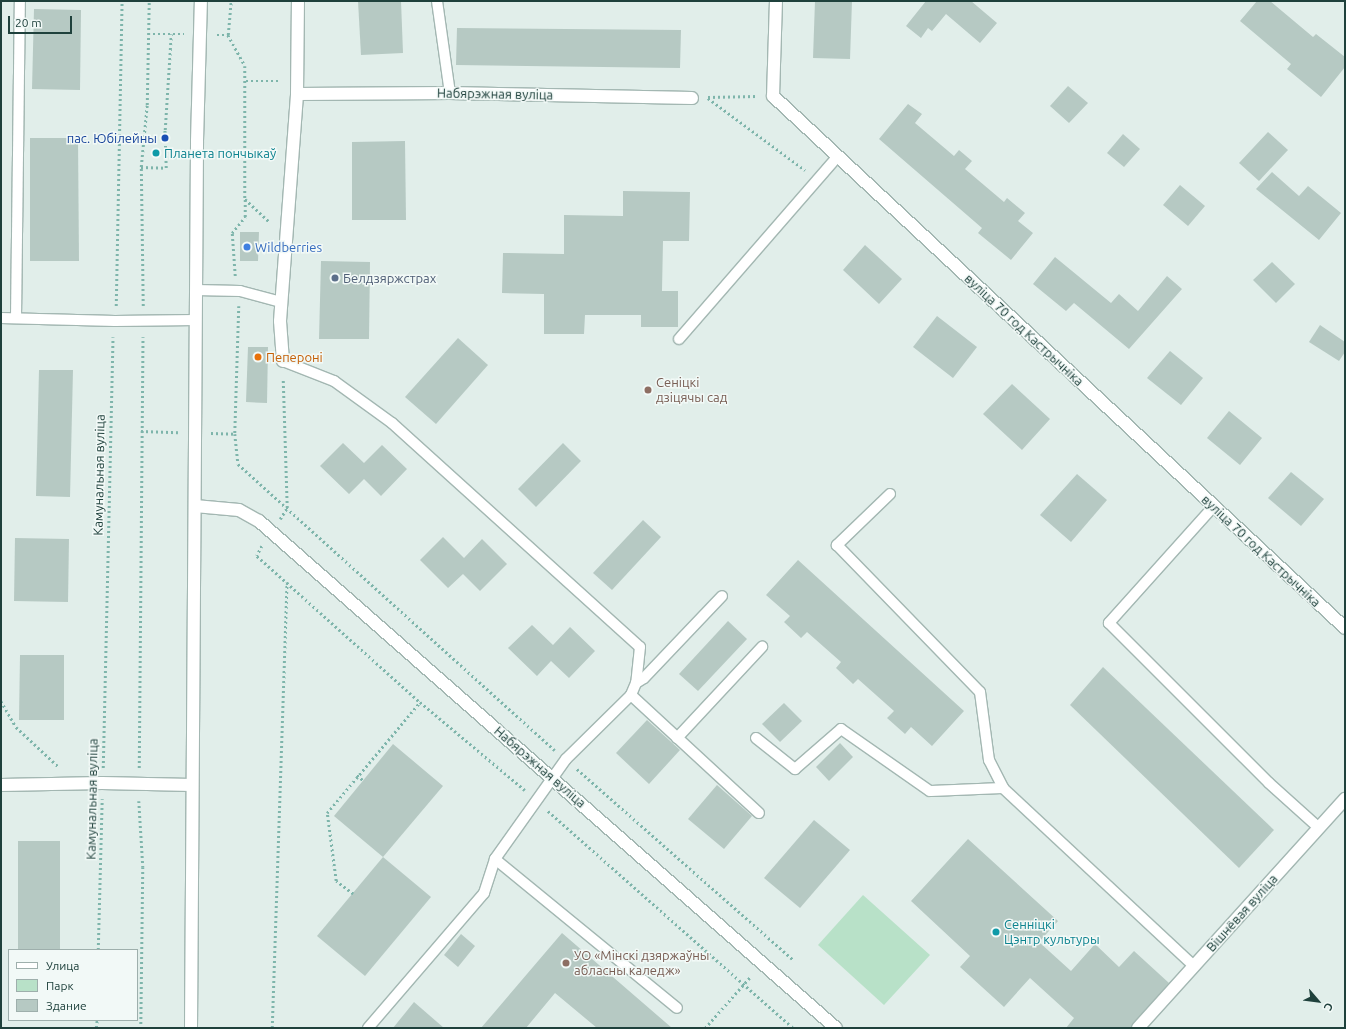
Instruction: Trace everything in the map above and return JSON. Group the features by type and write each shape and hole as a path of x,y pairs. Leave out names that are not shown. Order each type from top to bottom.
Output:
{"street":[{"path":"191,1028 196,290 201,1"},
{"path":"283,361 280,321 298,82 298,1"},
{"path":"773,96 776,1"},
{"name":"Набярэжная вуліца","path":"297,94 450,93 692,98"},
{"name":"вуліца 70 год Кастрычніка","path":"773,96 1213,507 1345,628"},
{"name":"Набярэжная вуліца","path":"195,506 240,510 259,521 272,531 836,1028"},
{"path":"1,785 102,783 192,785"},
{"name":"Вішнёвая вуліца","path":"1138,1028 1345,799"}],"lane":[{"path":"16,318 20,1"},
{"path":"438,1 450,93"},
{"path":"679,339 838,156"},
{"path":"196,290 240,291 282,302"},
{"path":"1,318 115,321 143,319 196,320"},
{"path":"283,361 334,381 392,423 640,647 636,684 631,695 566,759 495,859 484,893 368,1028"},
{"path":"890,494 837,544 980,692 989,760 1003,788 1194,966"},
{"path":"1213,507 1109,623 1269,783 1319,828"},
{"path":"636,684 644,678 722,596"},
{"path":"677,738 762,647"},
{"path":"631,695 759,813"},
{"path":"756,738 795,769 841,729 930,791 1003,788"},
{"path":"495,859 677,1008"}],"path":[{"name":"Камунальная вуліца","path":"98,949 122,1"},
{"path":"140,1028 143,867 138,784 143,319 141,167 147,105 149,1"},
{"path":"228,35 231,1"},
{"path":"141,167 166,168 165,130 171,34"},
{"path":"245,66 246,217 232,234 232,267 240,291 235,434 238,464 566,759 794,960"},
{"path":"246,80 298,82"},
{"path":"692,98 773,96"},
{"path":"708,98 817,180"},
{"path":"246,199 287,237"},
{"path":"272,1028 286,581 257,556 287,508 283,361"},
{"path":"1,701 16,727 61,769"},
{"path":"353,894 336,881 327,814 357,775 420,702"},
{"path":"357,775 364,780"},
{"path":"705,1028 744,984"}],"green space":[{"path":"863,895 930,955 884,1005 818,945"}],"building":[{"path":"358,1 401,1 403,53 361,55"},
{"path":"815,1 852,1 850,59 813,58"},
{"path":"926,1 971,1 997,23 980,43 946,14 932,31 928,28 921,38 906,26"},
{"path":"1257,1 1270,1 1313,37 1316,34 1345,57 1345,67 1321,97 1287,69 1291,64 1240,21"},
{"path":"34,9 81,10 80,90 32,89"},
{"path":"457,28 681,30 680,68 456,65"},
{"path":"1068,86 1088,103 1069,123 1050,106"},
{"path":"908,104 922,114 915,123 954,156 959,150 972,161 965,169 1004,202 1007,198 1025,213 1018,221 1033,233 1011,260 978,233 982,228 879,139"},
{"path":"1268,132 1288,150 1259,181 1239,163"},
{"path":"1123,134 1140,149 1124,167 1107,153"},
{"path":"30,138 78,138 79,261 30,261"},
{"path":"405,141 406,220 352,220 352,142"},
{"path":"1272,172 1299,196 1308,186 1341,213 1319,240 1256,189"},
{"path":"1180,185 1205,206 1188,226 1163,205"},
{"path":"623,191 690,192 689,241 663,241 662,291 678,291 678,327 641,327 641,315 585,315 584,334 544,334 544,294 502,293 503,253 564,254 564,215 623,216"},
{"path":"240,232 259,232 258,261 240,261"},
{"path":"865,245 902,279 879,304 843,270"},
{"path":"1055,257 1111,303 1119,294 1138,311 1167,276 1182,289 1129,349 1074,303 1066,311 1033,284"},
{"path":"321,261 370,262 369,339 319,339"},
{"path":"1272,262 1295,284 1276,303 1253,280"},
{"path":"937,316 977,347 953,378 913,347"},
{"path":"1320,325 1345,342 1345,352 1339,361 1309,342"},
{"path":"458,338 488,365 436,424 405,397"},
{"path":"248,347 268,347 267,403 246,402"},
{"path":"1170,351 1203,378 1181,405 1147,378"},
{"path":"39,370 73,370 70,497 36,496"},
{"path":"1012,384 1050,419 1022,450 983,414"},
{"path":"1229,411 1262,438 1240,465 1207,438"},
{"path":"343,443 364,463 382,445 407,469 381,496 364,479 349,494 320,466"},
{"path":"563,443 581,461 536,507 518,489"},
{"path":"1291,472 1324,499 1301,526 1268,498"},
{"path":"1077,474 1107,500 1071,542 1040,515"},
{"path":"643,520 661,537 612,590 593,573"},
{"path":"443,537 464,558 482,539 507,564 480,591 463,574 448,588 420,560"},
{"path":"15,538 69,539 68,602 14,601"},
{"path":"798,560 964,711 932,746 911,727 905,734 887,718 894,711 858,679 853,684 836,668 841,662 807,632 801,638 784,622 790,616 766,595"},
{"path":"728,621 747,639 698,691 679,674"},
{"path":"532,625 553,645 570,627 595,651 569,678 551,661 537,676 508,648"},
{"path":"20,655 64,655 64,720 19,720"},
{"path":"1103,667 1274,830 1239,868 1070,705"},
{"path":"784,703 802,721 780,742 762,724"},
{"path":"647,720 680,750 649,784 616,753"},
{"path":"840,743 853,757 829,781 816,767"},
{"path":"393,744 443,786 383,857 334,816"},
{"path":"717,785 752,816 724,849 688,819"},
{"path":"814,820 850,850 800,908 764,878"},
{"name":"Сенніцкі Цэнтр культуры","path":"968,839 1058,921 1039,942 1071,971 1095,944 1119,967 1134,951 1169,983 1131,1028 1066,1028 1074,1018 1030,978 1004,1007 960,967 970,956 911,901"},
{"path":"18,841 60,841 60,949 18,949"},
{"path":"383,857 431,897 365,976 317,936"},
{"name":"УО «Мінскі дзяржаўны абласны каледж»","path":"562,933 672,1028 597,1028 555,993 526,1028 481,1028"},
{"path":"461,934 475,946 458,967 444,955"},
{"path":"414,1002 444,1028 393,1028"}],"place":[{"name":"пас. Юбілейны","path":"165,138"},
{"name":"Планета пончыкаў","path":"156,153"},
{"name":"Wildberries","path":"247,247"},
{"name":"Белдзяржстрах","path":"335,278"},
{"name":"Пепероні","path":"258,357"},
{"name":"Сеніцкі дзіцячы сад","path":"648,390"},
{"name":"Сенніцкі Цэнтр культуры","path":"996,932"},
{"name":"УО «Мінскі дзяржаўны абласны каледж»","path":"566,963"}]}
